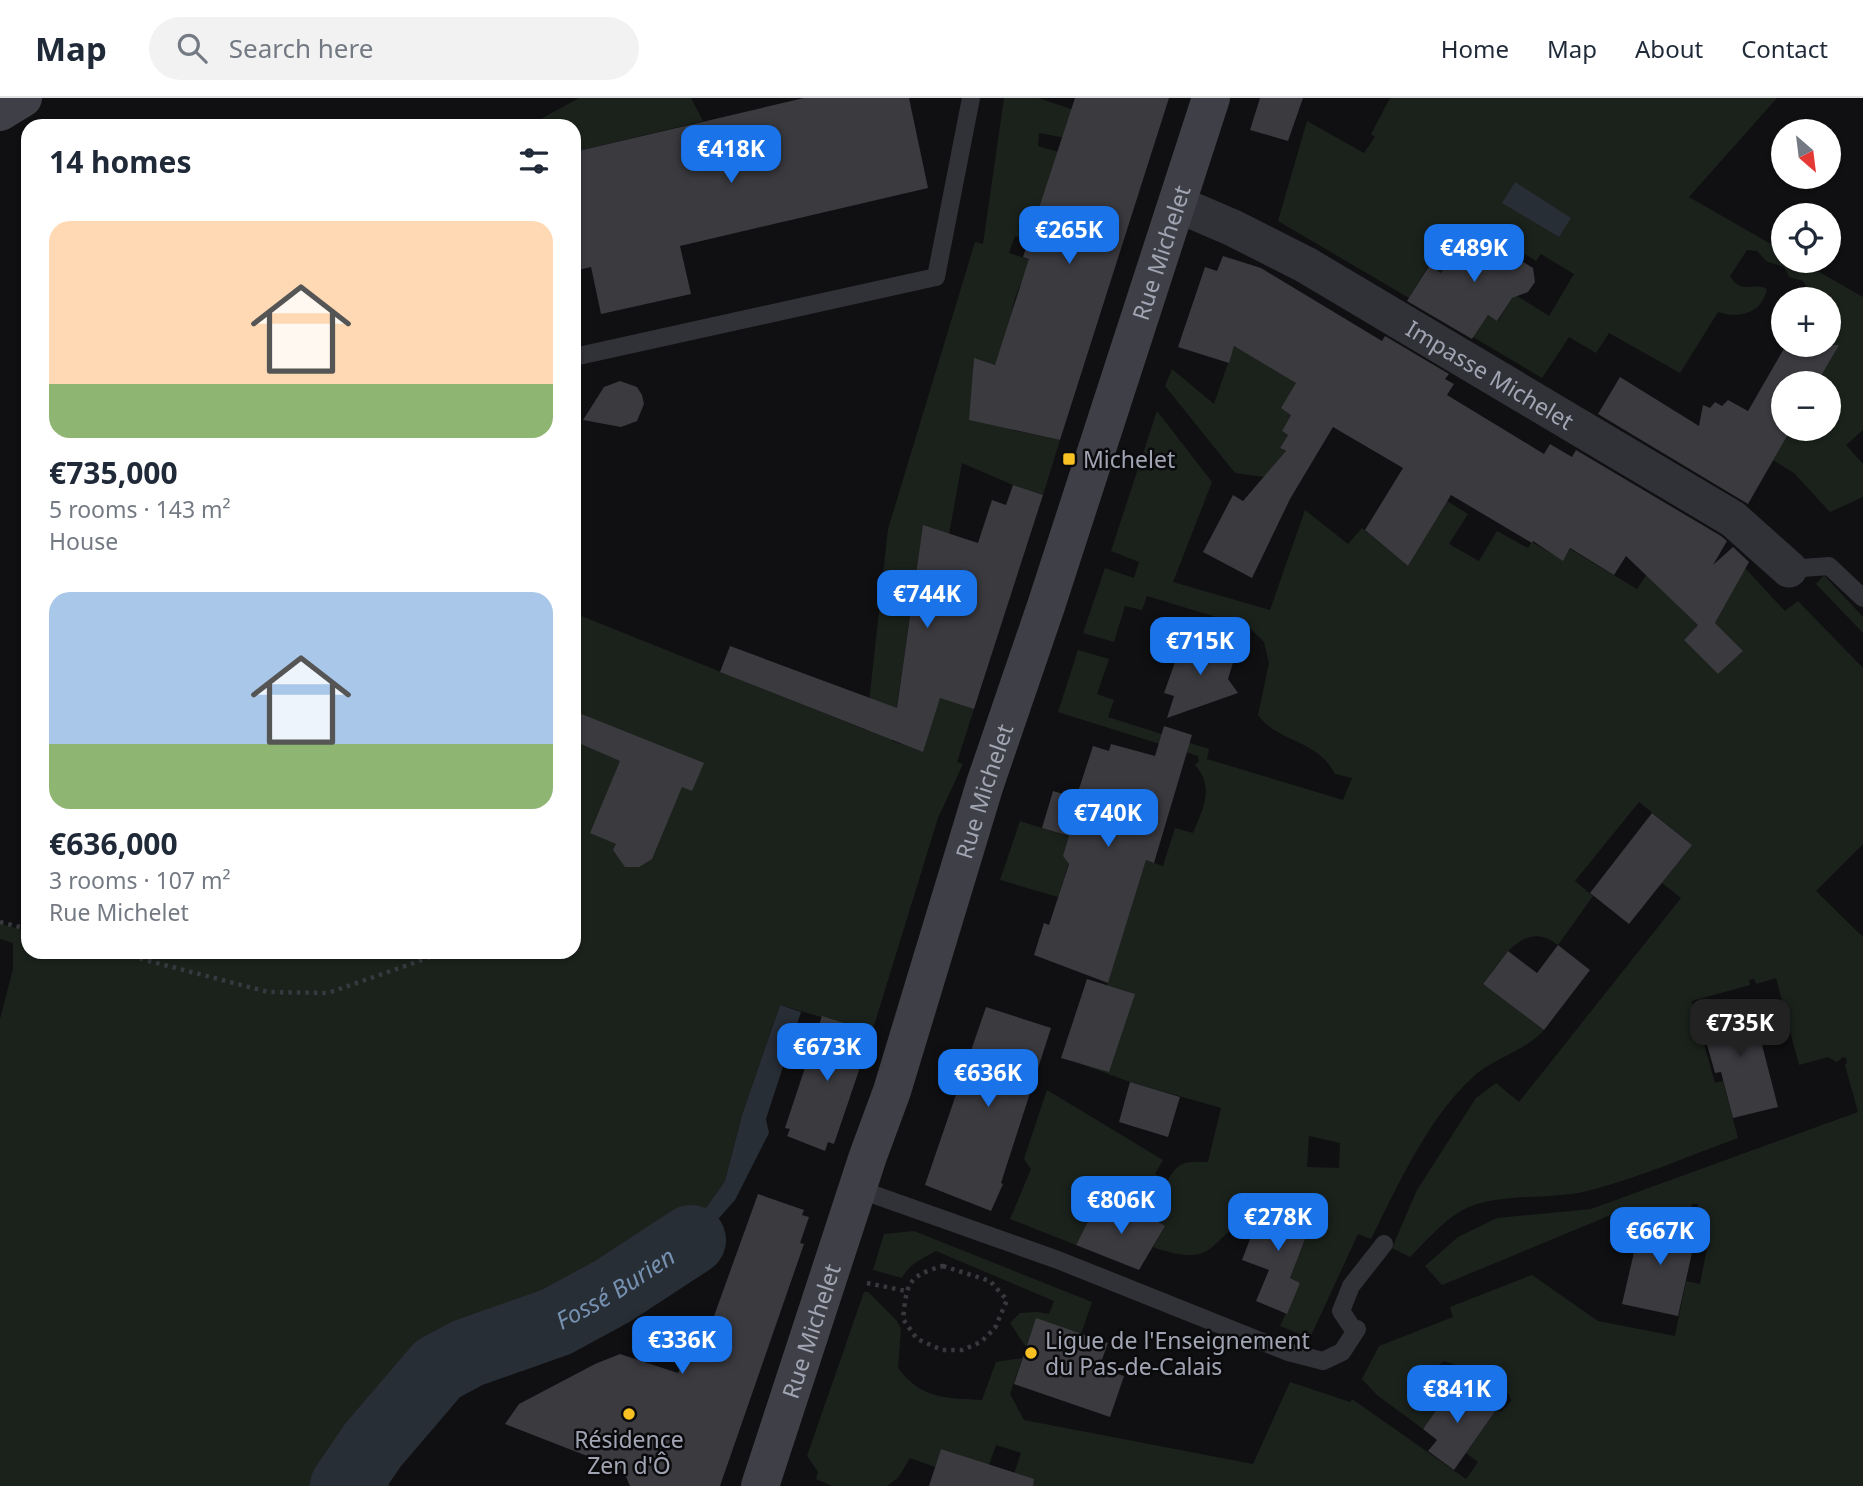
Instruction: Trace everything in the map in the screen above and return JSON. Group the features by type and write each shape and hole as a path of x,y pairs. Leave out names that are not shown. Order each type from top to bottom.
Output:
{"main road":[{"path":"0,112 23,98"},
{"name":"Rue Michelet","path":"760,1486 892,1091 985,784 1046,606 1211,98"}],"street":[{"name":"Impasse Michelet","path":"1177,204 1233,228 1306,265 1733,519 1789,569"}],"lane":[{"path":"581,354 936,277 971,98"},
{"path":"1789,569 1829,566 1863,598"},
{"path":"858,1189 1058,1260 1288,1352 1323,1362 1342,1352 1356,1330 1341,1311 1351,1286 1384,1244"}],"path":[{"path":"0,922 21,927"},
{"path":"142,959 268,992 328,993 425,959"},
{"path":"943,1266 990,1281 1007,1300 995,1328 981,1342 962,1350 942,1350 917,1339 903,1319 906,1291 920,1273 943,1266"}],"shaded area":[{"path":"579,98 691,98 703,121 581,150 581,119 541,119"},
{"path":"1004,98 1038,98 1089,115 1066,138 1039,133 1038,146 1058,152 1063,250 1015,236 1009,253 1041,263 1024,279 1017,292 1010,325 1007,369 974,359 973,368 1026,386 1012,430 1060,440 1043,495 962,463 949,534 923,526 892,741 923,751 949,667 957,703 974,709 957,762 963,764 938,818 872,1032 780,1005 742,1115 725,1181 689,1232 591,1294 456,1349 404,1380 363,1430 328,1486 0,1486 0,1019 13,969 13,943 0,939 0,924 21,929 21,959 581,959 581,616 866,730 888,529 975,242 983,244"},
{"path":"1390,98 1777,98 1689,197 1771,244 1771,263 1757,251 1747,250 1730,276 1743,287 1767,289 1764,297 1755,309 1748,313 1733,315 1718,312 1680,373 1609,333 1596,353 1569,337 1542,378 1473,337 1488,315 1498,321 1514,294 1549,316 1574,274 1541,254 1536,261 1495,235 1490,242 1468,229 1452,256 1449,277 1428,266 1409,298 1278,221 1307,121 1364,153 1375,137 1371,134"},
{"path":"1787,273 1821,273 1863,297 1863,430 1846,445 1863,464 1863,497 1830,512 1794,473 1773,460 1784,441 1841,441 1841,371 1824,371 1832,357 1841,357 1841,287 1806,287 1803,281 1789,277"},
{"path":"1234,346 1297,383 1291,415 1282,431 1288,435 1280,448 1292,456 1264,477 1235,473 1165,386 1172,369 1214,404"},
{"path":"1157,411 1212,482 1173,582 1270,610 1305,510 1348,544 1362,528 1408,566 1447,501 1468,514 1449,544 1479,561 1497,531 1528,548 1532,542 1563,560 1570,549 1637,589 1652,566 1698,625 1684,640 1718,674 1743,651 1715,623 1745,568 1785,611 1798,601 1863,668 1863,844 1816,891 1863,937 1863,1486 1010,1486 1021,1453 996,1445 989,1465 941,1449 935,1467 910,1458 898,1478 887,1486 832,1486 816,1479 818,1472 807,1456 864,1292 868,1292 897,1321 901,1329 898,1368 916,1386 935,1395 982,1400 996,1362 1022,1358 1010,1394 1024,1420 1253,1464 1290,1382 1350,1402 1352,1399 1466,1479 1478,1462 1466,1453 1496,1410 1501,1412 1511,1401 1509,1394 1473,1371 1444,1361 1430,1372 1424,1384 1444,1400 1423,1429 1377,1395 1362,1379 1379,1346 1453,1317 1450,1307 1532,1275 1598,1321 1675,1336 1686,1281 1700,1284 1710,1233 1697,1230 1698,1204 1692,1204 1689,1215 1630,1207 1442,1285 1425,1266 1458,1237 1497,1218 1591,1209 1858,1112 1845,1065 1846,1058 1843,1057 1837,1062 1828,1057 1799,1065 1776,978 1756,984 1754,979 1749,980 1750,985 1692,1001 1715,1083 1723,1081 1738,1138 1587,1191 1490,1201 1475,1205 1447,1221 1410,1257 1392,1248 1417,1190 1476,1098 1496,1083 1519,1102 1681,898 1662,883 1691,844 1639,802 1575,881 1593,896 1558,945 1546,938 1535,936 1524,939 1506,954 1483,984 1544,1030 1528,1044 1473,1077 1442,1112 1415,1153 1371,1239 1358,1234 1310,1338 1280,1326 1300,1283 1290,1278 1313,1220 1271,1218 1246,1221 1205,1252 1190,1255 1153,1247 1165,1226 1139,1228 1097,1205 1076,1245 1010,1219 1031,1169 1024,1159 1047,1090 1163,1160 1155,1174 1167,1181 1175,1169 1183,1164 1208,1162 1221,1108 1130,1082 1081,1064 1087,1048 1134,994 1107,985 1146,860 1163,866 1175,828 1193,833 1206,790 1205,782 1195,765 1199,761 1198,756 1058,712 1078,650 1109,659 1097,694 1114,700 1108,717 1209,749 1207,759 1343,800 1352,778 1335,774 1318,754 1276,731 1258,715 1269,663 1264,642 1249,627 1147,596 1142,610 1125,606 1114,642 1083,633 1105,568 1134,578 1139,562 1111,551","holes":["1309,1136 1340,1143 1339,1168 1307,1167"]},
{"path":"1824,575 1863,617 1863,633 1816,584"},
{"path":"1020,821 1076,839 1063,856 1069,862 1058,897 1000,880"},
{"path":"914,1231 1092,1302 1081,1334 1036,1319 1026,1347 1010,1323 1020,1313 1049,1314 1054,1301 936,1251 912,1266 902,1278 873,1270 884,1234"},
{"path":"373,1445 390,1486 352,1486"}],"water":[{"path":"1515,182 1571,218 1559,237 1502,203"},
{"path":"780,1005 801,1012 766,1119 769,1133 735,1200 695,1245 556,1322 468,1353 438,1369 373,1445 352,1486 328,1486 363,1430 404,1380 456,1349 591,1294 689,1232 725,1181 742,1115"}],"building":[{"path":"804,98 909,98 928,188 680,246 691,294 601,314 591,267 581,269 581,150"},
{"path":"1075,98 1169,98 1060,440 969,420 974,358 995,365 1029,259 1023,257"},
{"path":"1260,98 1303,98 1288,141 1250,130"},
{"path":"1468,229 1490,242 1495,234 1522,252 1518,259 1533,268 1535,282 1528,292 1512,298 1497,321 1488,315 1472,339 1407,301 1429,266 1441,273"},
{"path":"1223,256 1261,268 1382,341 1385,336 1449,374 1445,379 1454,384 1447,395 1544,454 1550,444 1572,457 1576,450 1721,536 1727,541 1713,565 1733,547 1749,562 1715,623 1743,651 1718,674 1684,640 1698,625 1626,556 1614,575 1570,548 1563,561 1451,495 1408,566 1365,530 1403,468 1333,427 1290,499 1252,578 1203,552 1233,495 1243,501 1286,451 1280,448 1288,435 1282,431 1291,415 1281,408 1296,383 1234,346 1229,363 1178,347 1205,267 1217,271"},
{"path":"1779,357 1832,357 1824,371 1771,371"},
{"path":"1771,371 1771,441 1784,441 1748,504 1598,414 1620,377 1699,426 1703,405 1710,408 1715,402 1722,406 1728,400 1748,411"},
{"path":"620,381 637,387 642,395 644,404 637,421 621,427 583,420 604,387"},
{"path":"1013,485 1043,495 974,709 940,698 923,752 720,672 730,646 897,708 923,525 978,543 992,500 1006,505"},
{"path":"1192,638 1236,653 1228,679 1238,693 1167,718 1174,696 1164,693 1179,651 1188,654"},
{"path":"581,714 704,763 692,791 682,787 652,859 639,867 625,867 613,850 616,844 590,833 620,761 581,744"},
{"path":"1164,726 1192,735 1154,863 1146,860 1108,983 1034,955 1044,923 1049,925 1069,864 1063,856 1069,836 1042,828 1053,791 1076,798 1093,746 1109,751 1111,744 1155,756"},
{"path":"1652,813 1692,845 1629,924 1590,893"},
{"path":"1558,945 1590,970 1544,1030 1483,984 1508,951 1537,973"},
{"path":"1087,979 1135,994 1109,1072 1061,1058"},
{"path":"1751,1002 1778,1107 1733,1118 1721,1072 1715,1073 1699,1016"},
{"path":"986,1007 1051,1028 1001,1183 1003,1184 991,1211 925,1185"},
{"path":"822,1016 872,1032 834,1144 828,1142 825,1151 787,1136 790,1129 785,1128"},
{"path":"1130,1082 1180,1097 1168,1137 1119,1122"},
{"name":"Résidence Zen d'Ô","path":"758,1194 804,1210 802,1215 809,1217 800,1243 804,1244 720,1486 630,1486 623,1470 505,1424 519,1404 595,1364 620,1354 678,1373 692,1341 705,1341"},
{"path":"1265,1200 1313,1219 1290,1278 1300,1283 1287,1314 1256,1301 1269,1270 1242,1260"},
{"path":"1097,1204 1126,1221 1134,1208 1165,1226 1139,1270 1076,1245"},
{"path":"1642,1218 1697,1230 1678,1316 1622,1304"},
{"path":"1036,1318 1108,1343 1099,1368 1124,1376 1110,1417 1014,1384"},
{"path":"1456,1382 1496,1410 1454,1470 1428,1451 1437,1440 1423,1429"},
{"path":"941,1449 1034,1479 1033,1486 929,1486"}],"waterway":[{"name":"Fossé Burien","path":"345,1486 373,1445 438,1369 468,1353 556,1322 613,1291 691,1240"}],"place":[{"name":"Michelet","path":"1069,459"},
{"name":"Ligue de l'Enseignement du Pas-de-Calais","path":"1031,1353"},
{"name":"Résidence Zen d'Ô","path":"629,1414"}]}
